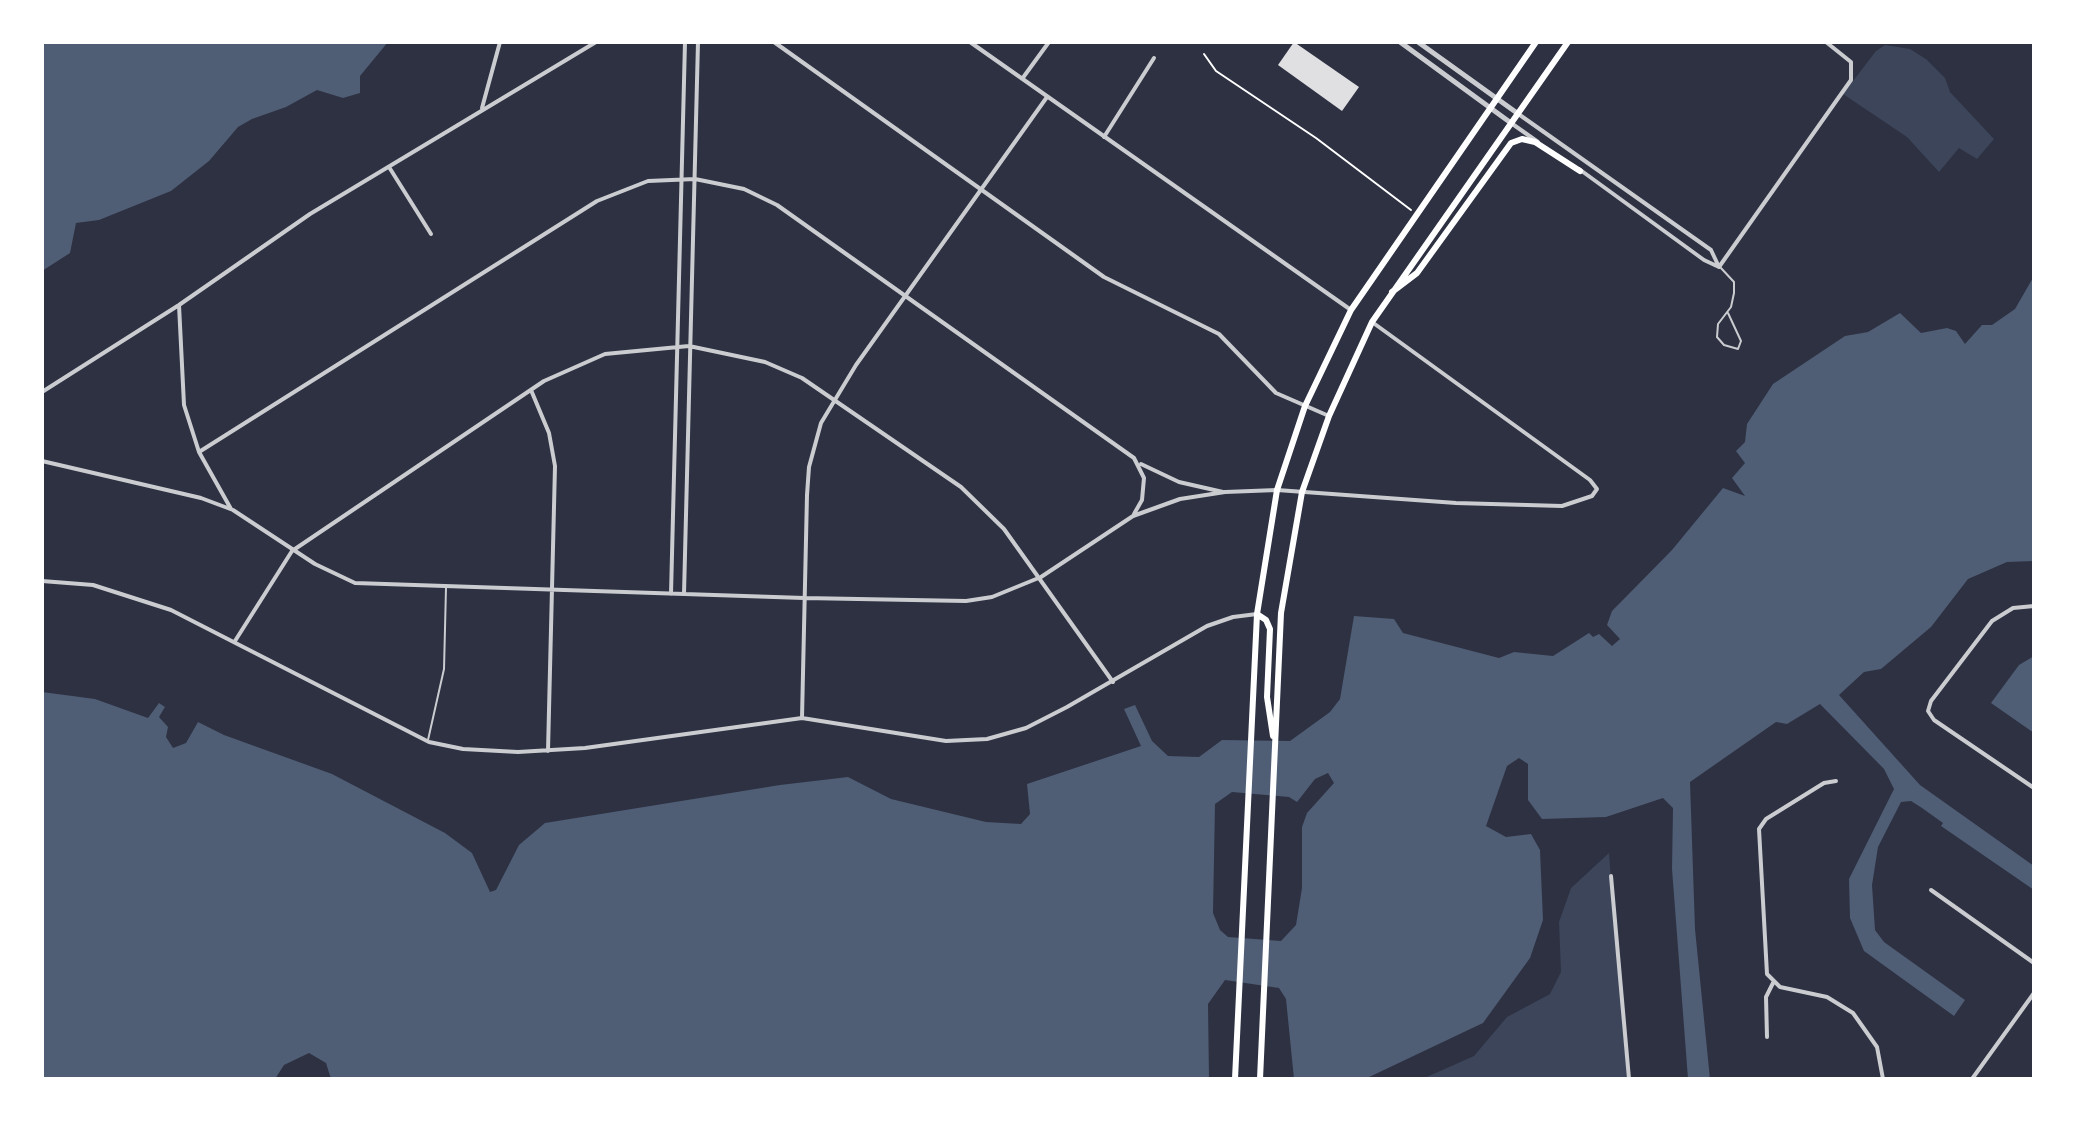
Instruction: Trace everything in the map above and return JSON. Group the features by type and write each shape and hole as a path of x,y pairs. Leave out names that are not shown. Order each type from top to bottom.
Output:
{"main road":[{"path":"1235,1079 1257,614 1277,490 1305,406 1351,310 1415,213 1536,42"},
{"path":"1260,1079 1274,739 1284,585 1302,492 1329,416 1372,322 1568,42"},
{"path":"1389,294 1417,273 1511,143 1522,139 1535,142 1580,171"},
{"path":"1257,614 1266,620 1270,629 1267,707 1274,739"}],"street":[{"path":"481,111 500,42"},
{"path":"42,392 179,305 310,214 596,42"},
{"path":"671,594 685,42"},
{"path":"684,594 698,42"},
{"path":"774,42 1118,285 1209,328 1235,349 1268,387 1329,416"},
{"path":"970,42 1351,310"},
{"path":"1022,79 1049,42"},
{"path":"1400,42 1704,260 1719,267"},
{"path":"1418,42 1711,250 1719,267"},
{"path":"1719,267 1851,80 1853,69 1847,57 1826,42"},
{"path":"1104,137 1154,58"},
{"path":"802,718 809,467 821,423 834,397 1047,97"},
{"path":"389,167 431,234"},
{"path":"199,452 597,201 648,181 695,179 734,186 766,198 1134,458 1169,479 1225,492"},
{"path":"179,305 181,393 199,452 233,510"},
{"path":"42,461 150,484 233,510 292,551 355,583 804,598 978,600 1015,590 1041,577 1133,516 1180,499 1225,492 1277,490 1456,503 1562,506 1589,498 1597,489 1372,322"},
{"path":"235,641 292,551 531,390 591,358 621,351 689,346 765,362 834,397 986,507 1041,577 1113,682"},
{"path":"531,390 549,433 554,455 548,751"},
{"path":"1133,516 1142,500 1144,478 1134,458"},
{"path":"42,581 103,587 171,610 428,741 477,750 548,751 802,718 946,741 974,741 1026,728 1113,682 1207,626 1233,617 1257,614"},
{"path":"2034,606 2013,608 1992,621 1931,701 1928,711 1934,720 2034,788"},
{"path":"1836,781 1824,783 1766,819 1759,829 1767,974 1773,983 1786,990 1827,997 1853,1013 1877,1047 1883,1079"},
{"path":"1611,876 1629,1079"},
{"path":"1931,890 2034,963"},
{"path":"1767,1037 1766,997 1773,983"},
{"path":"1972,1079 2034,993"}],"lane":[{"path":"1719,267 1734,282 1734,293 1728,313 1718,324 1717,337 1724,345 1738,349 1741,341 1728,313"},
{"path":"428,741 444,669 446,587"}],"path":[{"path":"1204,54 1216,71 1316,138 1415,213"}],"shaded area":[{"path":"42,42 388,42 360,76 360,93 343,98 317,90 286,107 252,119 238,127 209,161 171,191 99,220 76,223 70,253 42,271"},
{"path":"1885,45 1910,49 1926,59 1945,78 1950,92 1994,139 1977,159 1959,148 1939,172 1907,137 1843,94 1876,51"},
{"path":"2034,276 2034,561 2007,562 1968,579 1931,627 1881,669 1864,672 1839,695 1920,785 2034,866 2034,890 1941,826 1943,823 1922,808 1911,801 1901,802 1878,847 1872,885 1875,930 1884,942 1965,1000 1954,1016 1864,951 1850,918 1849,879 1894,789 1884,769 1820,704 1787,724 1776,722 1690,782 1695,929 1710,1079 1688,1079 1672,869 1673,808 1663,798 1606,817 1542,819 1528,800 1528,764 1519,758 1507,766 1486,826 1506,837 1531,834 1540,850 1543,920 1530,958 1483,1023 1365,1079 1294,1079 1286,999 1279,988 1225,980 1208,1004 1209,1079 331,1079 326,1063 309,1053 284,1065 275,1079 42,1079 42,692 95,699 148,718 159,703 165,707 159,717 168,727 166,737 173,748 186,743 198,722 224,735 332,774 445,833 472,853 490,892 496,890 519,845 545,823 780,785 848,777 891,799 986,822 1021,824 1030,814 1027,784 1141,746 1124,709 1135,705 1152,741 1168,756 1199,757 1222,740 1290,741 1330,712 1340,699 1354,616 1394,619 1403,633 1499,658 1514,652 1553,656 1589,633 1593,637 1599,634 1612,646 1620,639 1607,625 1612,611 1672,550 1723,488 1745,496 1732,478 1745,463 1736,451 1745,442 1747,424 1773,384 1845,336 1868,332 1900,313 1921,333 1947,328 1956,331 1965,344 1982,325 1992,325 2015,309","holes":["1328,773 1334,783 1307,813 1302,827 1302,888 1296,925 1281,941 1228,937 1220,930 1213,913 1215,804 1232,792 1289,797 1297,802 1315,779"]},
{"path":"2034,656 2034,733 1991,703 2019,665"},
{"path":"1609,853 1627,1079 1422,1079 1474,1056 1507,1017 1550,994 1561,972 1559,922 1571,888"}],"building":[{"path":"1294,42 1359,87 1342,111 1278,65"}]}
